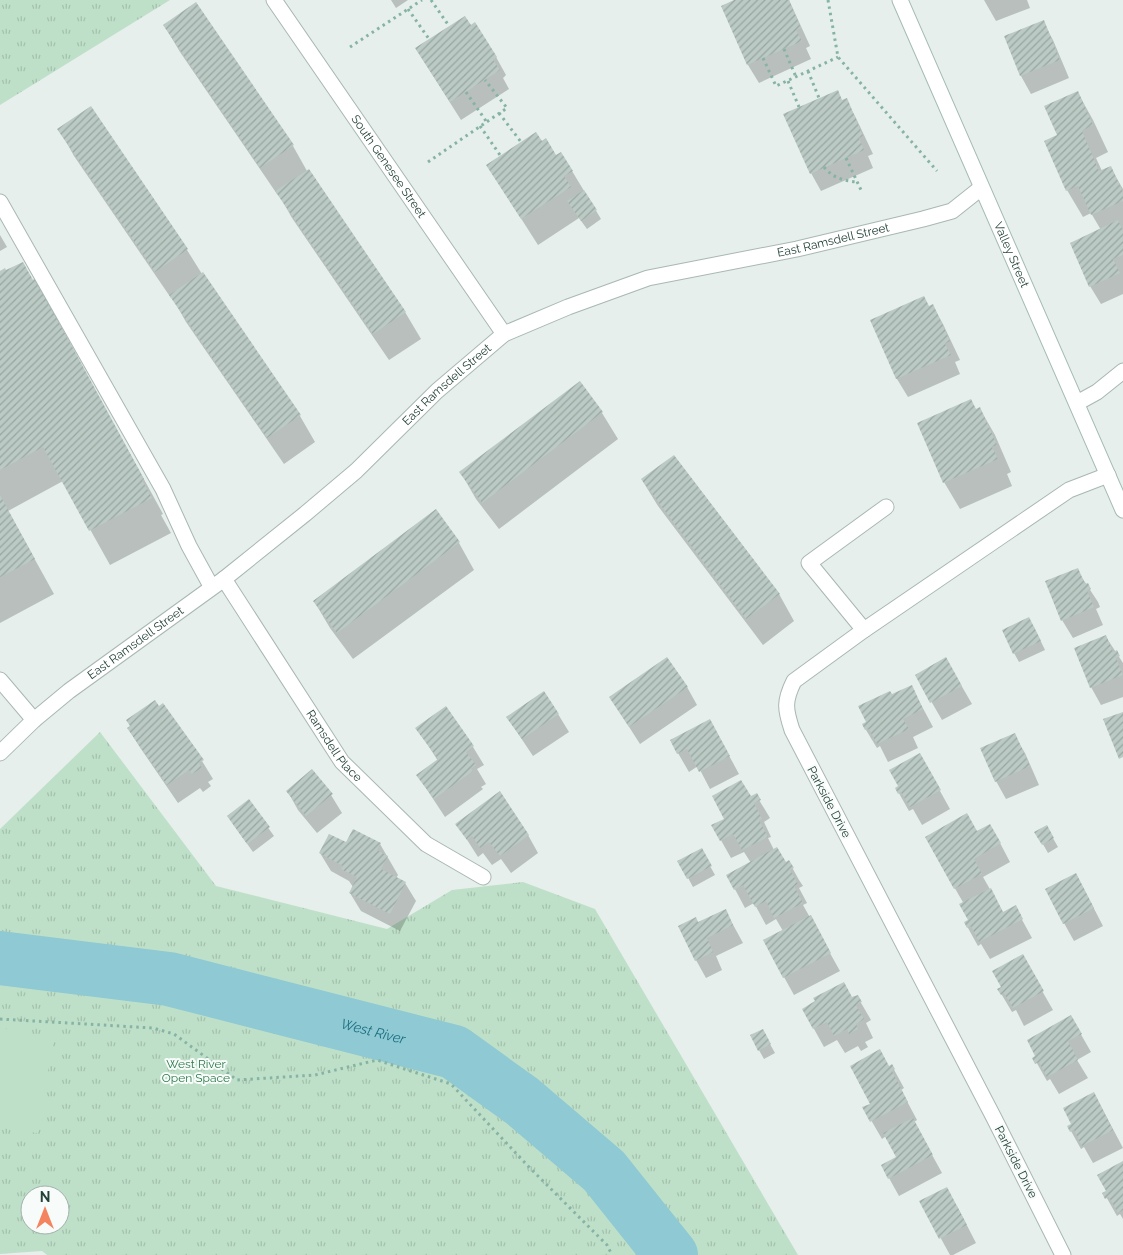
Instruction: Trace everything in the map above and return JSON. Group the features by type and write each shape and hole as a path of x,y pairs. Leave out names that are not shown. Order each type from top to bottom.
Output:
{"street":[{"name":"South Genesee Street","path":"274,0 504,334"},
{"name":"Valley Street","path":"900,0 1123,510"},
{"name":"East Ramsdell Street","path":"0,753 34,720 69,691 217,582 305,514 356,471 437,391 504,334 568,307 648,278 797,249 952,211 981,188"},
{"name":"Ramsdell Place","path":"0,202 163,489 189,546 217,582 342,762 426,844 484,877"},
{"path":"1077,404 1097,392 1123,371"},
{"name":"Parkside Drive","path":"1064,1255 792,730 785,711 788,694 794,681 864,630 1069,490 1108,475"},
{"path":"864,630 809,563 886,507"},
{"path":"0,680 34,720"}],"path":[{"path":"410,0 414,6"},
{"path":"350,47 422,0"},
{"path":"431,0 449,26"},
{"path":"828,0 838,57 937,171"},
{"path":"408,9 429,39"},
{"path":"784,49 796,77"},
{"path":"763,58 776,86 838,57"},
{"path":"808,71 819,98"},
{"path":"428,162 506,108 485,80"},
{"path":"788,81 799,107"},
{"path":"466,92 486,121"},
{"path":"499,113 520,142"},
{"path":"480,126 500,155"},
{"path":"846,158 861,190"},
{"path":"824,167 832,175 840,179 858,182"},
{"path":"0,1018 153,1028 174,1034 237,1080 316,1075 377,1060 451,1084 527,1165 607,1245 612,1255"}],"green space":[{"path":"0,0 170,0 0,105"},
{"name":"West River Open Space","path":"100,732 216,886 387,929 452,890 523,882 595,909 798,1255 47,1255 42,1251 0,1254 0,829"},
{"path":"0,1028 54,1038 37,1133 0,1127"}],"building":[{"path":"734,0 789,0 801,28 796,30 802,41 747,65 721,6"},
{"path":"196,2 294,145 260,168 163,25"},
{"path":"465,16 471,25 475,22 497,57 493,60 500,70 450,102 415,48"},
{"path":"1044,20 1060,60 1020,76 1004,36"},
{"path":"838,90 842,100 847,98 863,136 859,138 864,150 810,174 783,114"},
{"path":"1078,91 1093,125 1082,131 1099,171 1111,166 1123,192 1123,201 1091,215 1078,186 1066,191 1044,141 1057,135 1044,106"},
{"path":"91,106 188,249 155,272 57,129"},
{"path":"536,132 542,141 546,138 556,155 561,152 573,171 564,176 571,187 521,219 486,165"},
{"path":"309,169 406,312 373,334 275,191"},
{"path":"584,190 597,210 581,221 567,201"},
{"path":"1118,220 1123,231 1123,255 1113,259 1120,273 1089,287 1070,243"},
{"path":"23,262 33,280 35,278 144,479 142,480 152,498 89,531 43,447 0,470 0,271"},
{"path":"203,272 301,415 267,438 169,295"},
{"path":"924,296 929,306 933,304 950,341 945,344 951,355 896,379 870,320"},
{"path":"580,381 603,412 482,503 459,472"},
{"path":"971,399 976,409 980,407 997,445 992,447 998,459 943,483 917,423"},
{"path":"674,455 780,594 746,619 641,479"},
{"path":"0,495 35,559 0,577"},
{"path":"436,509 460,542 337,633 313,601"},
{"path":"1078,568 1085,584 1088,583 1091,589 1087,591 1094,607 1061,621 1045,581"},
{"path":"1029,617 1041,641 1013,654 1002,630"},
{"path":"1106,635 1113,652 1117,650 1120,656 1116,658 1123,675 1090,688 1074,648"},
{"path":"667,657 688,687 629,727 609,697"},
{"path":"946,657 962,686 930,703 915,675"},
{"path":"912,685 923,709 903,719 909,729 877,744 869,729 865,730 862,724 866,722 858,706 890,691 892,694"},
{"path":"544,691 559,714 522,739 506,717"},
{"path":"155,700 159,706 163,703 204,760 199,763 202,768 192,774 189,770 167,785 127,728 130,726 126,720"},
{"path":"446,706 474,746 466,752 476,765 471,769 473,771 434,799 416,775 438,759 415,728"},
{"path":"1123,712 1123,757 1119,759 1103,719"},
{"path":"710,719 730,756 699,772 687,749 677,754 670,740"},
{"path":"1015,733 1030,766 995,782 980,748"},
{"path":"920,753 941,790 910,807 901,792 898,794 895,788 898,786 889,770"},
{"path":"312,769 333,794 306,816 286,791"},
{"path":"741,780 751,796 757,793 761,800 754,803 762,819 759,820 768,837 742,850 733,834 720,841 711,825 724,819 712,796"},
{"path":"500,791 529,835 500,856 489,842 480,848 472,836 467,840 455,824"},
{"path":"249,799 270,827 247,844 227,816"},
{"path":"967,813 977,831 990,824 1001,843 974,859 982,874 954,889 925,837"},
{"path":"1047,825 1054,838 1042,845 1034,832"},
{"path":"353,829 381,843 377,850 388,856 381,869 406,882 390,914 349,893 357,877 341,869 343,866 319,853 329,834 346,842"},
{"path":"777,847 786,862 789,860 794,868 790,870 798,884 794,886 803,903 774,918 766,901 755,907 743,885 734,890 726,875"},
{"path":"702,848 712,866 687,879 677,861"},
{"path":"1076,873 1094,908 1063,924 1045,889"},
{"path":"991,888 1003,912 1016,905 1023,919 979,942 971,926 967,928 964,922 968,920 959,904"},
{"path":"726,909 733,925 707,938 713,952 695,961 678,926 696,917 698,922"},
{"path":"811,915 831,953 783,978 763,940"},
{"path":"1023,954 1044,991 1013,1008 1004,993 1001,995 997,989 1001,987 992,971"},
{"path":"844,982 852,997 858,995 862,1002 856,1005 864,1019 856,1024 858,1029 849,1034 847,1029 834,1036 827,1022 813,1029 802,1009 815,1001 813,998"},
{"path":"1071,1015 1082,1034 1068,1041 1078,1060 1047,1077 1039,1062 1035,1064 1032,1058 1035,1056 1027,1040"},
{"path":"763,1029 771,1044 758,1051 750,1035"},
{"path":"880,1049 889,1066 892,1064 895,1069 892,1071 908,1102 870,1122 862,1107 870,1104 850,1066"},
{"path":"1094,1092 1113,1130 1082,1146 1074,1130 1070,1132 1067,1126 1071,1124 1063,1108"},
{"path":"913,1118 933,1155 888,1179 881,1165 896,1157 883,1133"},
{"path":"1123,1161 1123,1210 1118,1213 1109,1197 1105,1199 1102,1193 1106,1191 1097,1175"},
{"path":"947,1187 967,1225 939,1239 919,1201"}],"waterway":[{"name":"West River","path":"0,958 169,979 454,1052 522,1101 604,1171 671,1255"}]}
